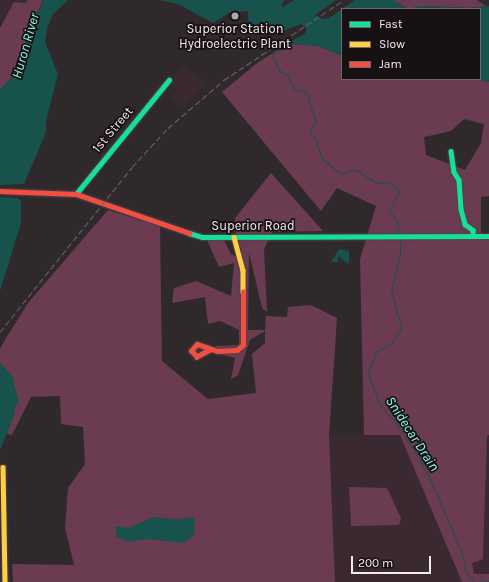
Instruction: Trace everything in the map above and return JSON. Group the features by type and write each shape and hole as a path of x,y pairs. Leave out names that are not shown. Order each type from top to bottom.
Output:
{"street":[{"name":"1st Street","path":"76,194 169,80"},
{"path":"451,151 454,172 459,180 460,209 465,224 473,230 473,236"},
{"name":"Superior Road","path":"0,191 76,194 202,236 489,236"},
{"path":"210,350 237,350 243,345 243,270 234,237"},
{"path":"3,467 6,582"}],"shaded area":[{"path":"0,0 44,0 28,37 0,20"},
{"path":"28,0 43,0 34,19 22,57 15,73 0,90 0,28 14,2 26,3"},
{"path":"393,0 477,0 486,6 470,8 423,6 406,8"},
{"path":"291,41 292,44 319,46 341,56 341,80 480,80 489,82 489,196 481,197 481,239 489,239 489,435 487,435 483,559 472,563 474,574 489,574 489,582 462,582 400,435 364,435 360,259 376,206 337,188 321,211 222,92 256,64","holes":["464,119 484,124 481,143 465,170 426,155 424,137 451,131"]},
{"path":"185,65 207,85 181,107 170,98 178,89 170,82"},
{"path":"271,173 323,231 272,232 264,249 267,312 262,308 249,253 248,330 265,330 266,316 287,317 288,307 311,305 337,318 329,435 335,582 13,582 12,564 74,565 65,528 68,488 85,464 83,427 61,424 60,396 31,397 12,435 7,434 15,407 12,376 0,363 0,349 28,303 108,210 160,226 162,361 208,399 256,393 252,354 265,343 265,331 250,340 238,375 231,379 235,358 219,354 216,346 239,345 239,330 220,321 208,324 205,297 172,303 174,288 196,281 231,296 234,263 219,267 207,240 224,240 231,254 237,257 242,250 236,242 235,218"},
{"path":"329,435 489,435 489,582 335,582"},
{"path":"349,487 387,488 401,518 399,525 351,526"}],"water":[{"name":"Huron River","path":"44,0 68,0 53,14 47,28 45,42 58,74 46,121 46,132 24,184 0,185 0,90 15,73 34,19"},
{"path":"160,0 285,0 281,5 283,7 294,0 336,0 315,15 323,19 329,18 341,10 341,56 319,46 292,44 291,41 305,34 307,29 301,24 283,31 249,34 248,11 229,13 213,23 178,4"},
{"path":"355,0 393,0 406,8 343,8"},
{"path":"423,6 470,8 413,8"},
{"path":"489,6 489,82 480,80 481,80 481,8 470,8"},
{"path":"0,197 18,198 21,201 21,223 0,291"},
{"path":"339,249 349,251 349,264 338,256 338,262 331,262"},
{"path":"0,363 12,376 19,402 15,407 14,416 0,450"},
{"path":"154,517 177,519 195,517 194,535 183,543 148,539 128,542 117,537 115,526 128,528"}],"waterway":[{"name":"Snidecar Drain","path":"292,44 272,54 280,71 287,74 294,89 306,92 316,122 309,131 315,138 322,159 341,174 355,169 376,183 391,182 399,191 389,211 396,218 399,233"},
{"name":"Snidecar Drain","path":"400,241 400,255 391,290 401,328 392,343 376,352 368,373 379,404 395,422 419,458 435,489 463,557 466,572 474,582 489,581"}],"railway":[{"path":"0,332 132,167 168,128 224,80 344,0"}],"traffic: fast":[{"path":"76,194 169,80"},
{"path":"451,151 454,172 459,180 461,209 465,224 473,230 473,236"},
{"path":"189,233 202,237 489,236"}],"traffic: slow":[{"path":"234,237 243,270 243,292"},
{"path":"3,467 5,582"}],"traffic: jam":[{"path":"0,191 76,194 189,233"},
{"path":"210,350 197,357 191,351 197,344 217,351 237,350 243,345 243,292"}],"place":[{"name":"Superior Station Hydroelectric Plant","path":"235,16"}]}
